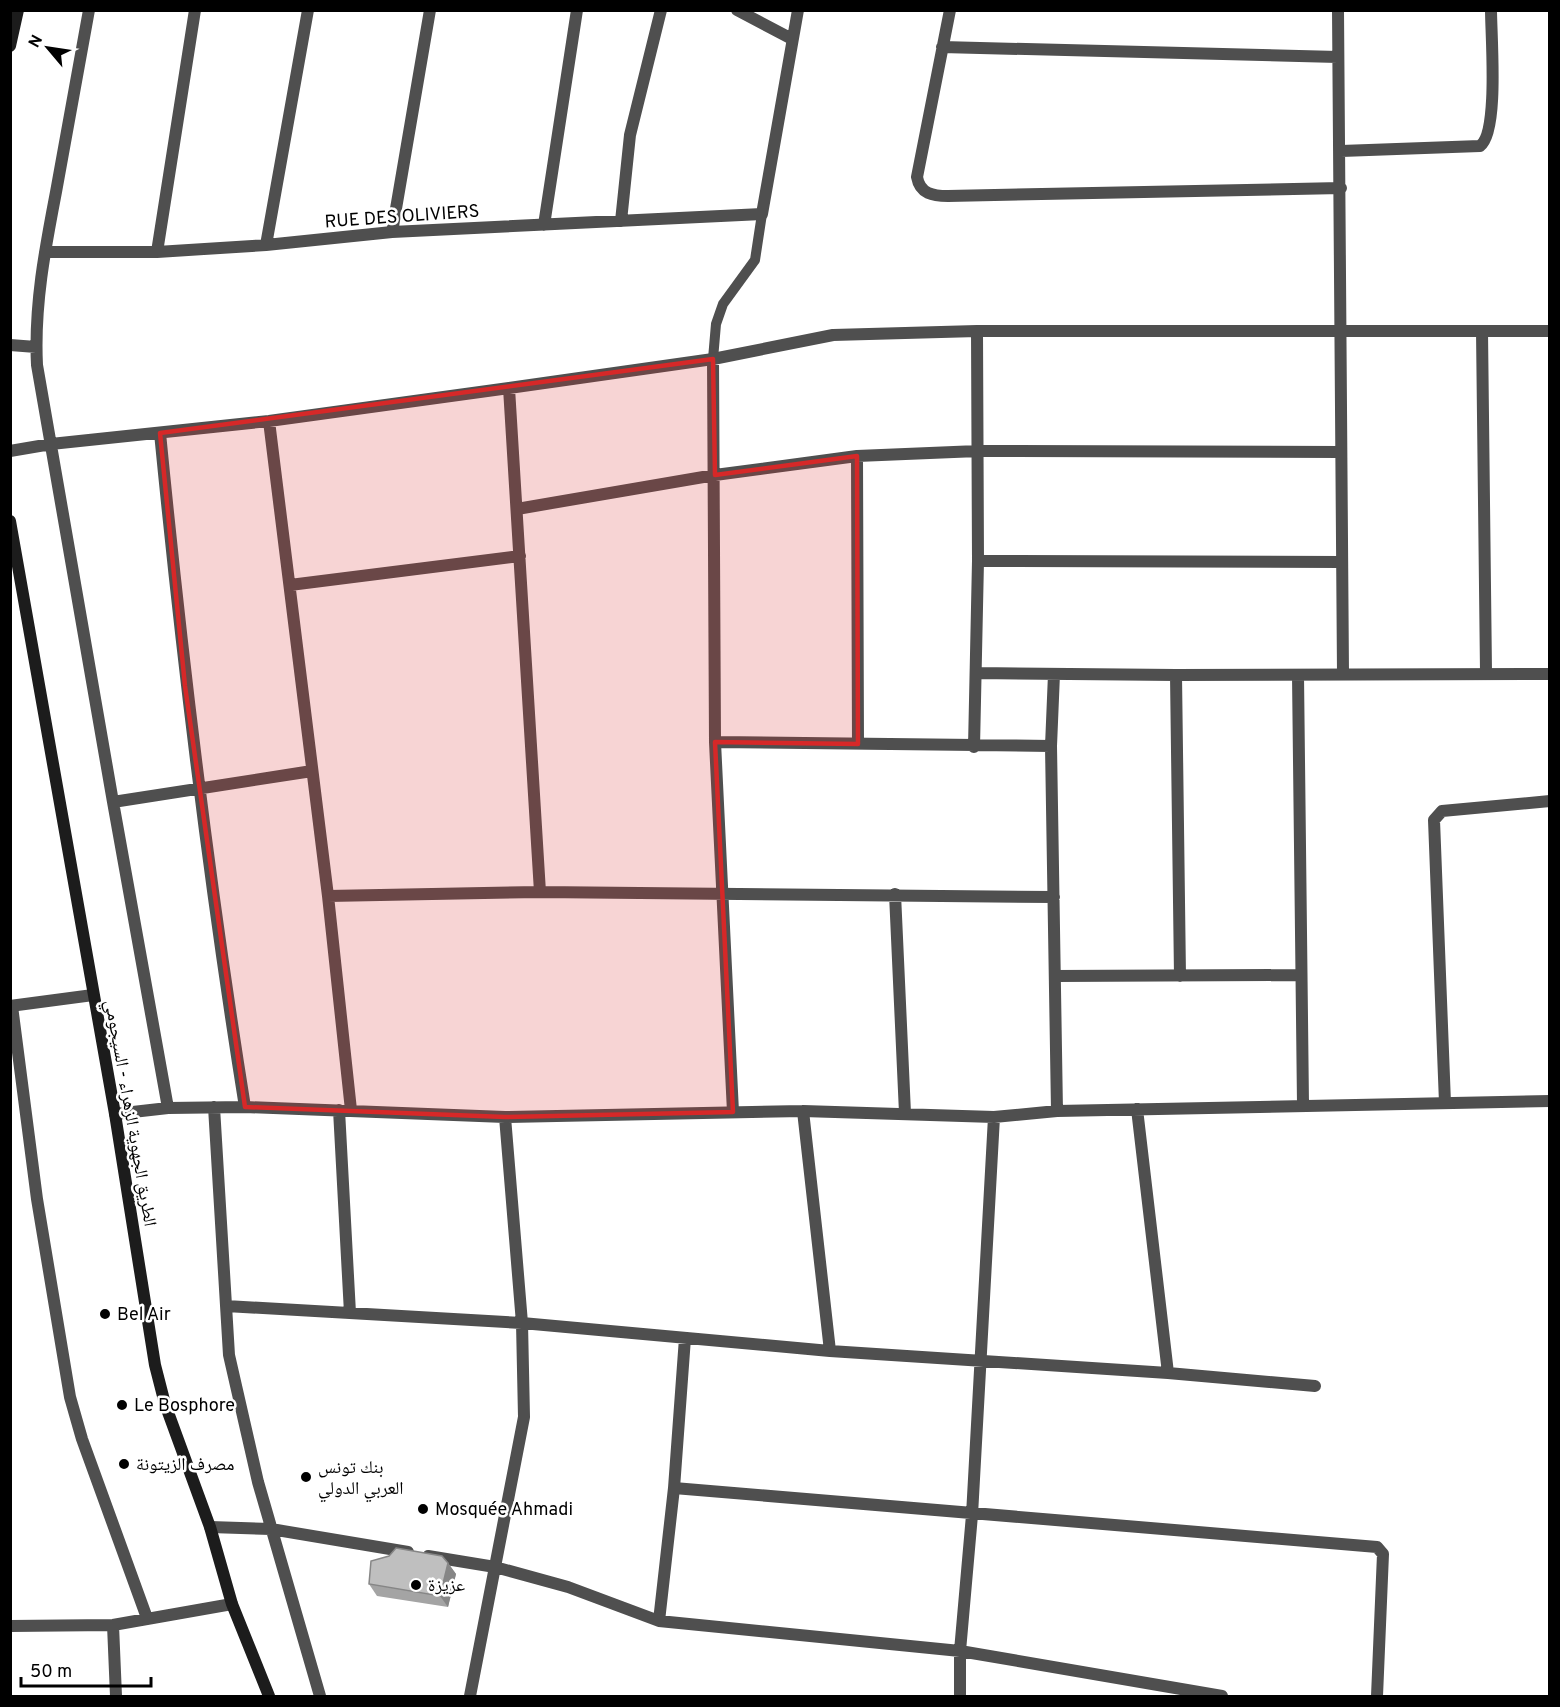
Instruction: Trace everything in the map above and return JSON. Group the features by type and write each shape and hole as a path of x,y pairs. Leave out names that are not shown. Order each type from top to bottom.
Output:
{"main road":[{"path":"10,46 18,10"},
{"name":"الطريق الجهوية الزهراء - السيجومي","path":"10,521 115,1114 155,1365 165,1404 210,1527 232,1604 269,1696"}],"street":[{"path":"89,10 45,252 36,321 36,346 113,802 168,1108"},
{"path":"157,252 195,10"},
{"path":"266,245 308,10"},
{"path":"392,232 430,10"},
{"path":"544,225 577,10"},
{"path":"621,221 630,135 661,10"},
{"path":"737,10 792,39"},
{"path":"762,214 798,10"},
{"path":"950,10 917,177 919,186 928,194 948,196 1341,188"},
{"path":"1338,10 1341,151 1343,673"},
{"path":"1341,151 1480,146 1484,144 1491,118 1491,10"},
{"path":"942,47 1338,57"},
{"name":"RUE DES OLIVIERS","path":"45,252 157,252 266,245 392,232 762,214"},
{"path":"974,747 978,561 977,331"},
{"path":"10,451 51,444 269,421 509,388 713,359 833,335 977,331 1550,331"},
{"path":"1482,331 1486,672"},
{"path":"10,345 36,346"},
{"path":"713,359 715,742 733,1112"},
{"path":"509,388 540,892"},
{"path":"269,421 328,896 345,1110 350,1313"},
{"path":"160,433 185,686 216,923 245,1107"},
{"path":"517,508 857,456 978,451 1341,452"},
{"path":"857,456 858,744"},
{"path":"290,585 520,555"},
{"path":"978,561 1342,562"},
{"path":"976,673 1298,675 1486,672 1550,674"},
{"path":"1054,674 1051,746 1057,1111"},
{"path":"1176,675 1180,976"},
{"path":"1298,675 1303,1104"},
{"path":"715,742 974,747 1051,746"},
{"path":"113,802 312,771"},
{"path":"1445,1102 1434,820 1442,811 1550,801"},
{"path":"328,896 540,892 1054,897"},
{"path":"895,894 905,1113"},
{"path":"1055,976 1301,975"},
{"path":"93,995 11,1006 37,1199 70,1397 82,1439 147,1618"},
{"path":"115,1114 168,1108 245,1107 505,1117 803,1111 994,1117 1057,1111 1303,1104 1550,1101"},
{"path":"214,1107 229,1355 236,1393 271,1529 320,1696"},
{"path":"1137,1109 1168,1373"},
{"path":"803,1111 830,1351"},
{"path":"470,1696 524,1418 522,1323 505,1117"},
{"path":"960,1696 960,1651 972,1515 994,1117"},
{"path":"225,1306 522,1323 830,1351 1168,1373 1315,1386"},
{"path":"659,1621 674,1488 685,1338"},
{"path":"674,1488 972,1515 1377,1547 1383,1554 1377,1696"},
{"path":"210,1527 271,1529 495,1567 568,1587 659,1621 960,1651 1222,1696"},
{"path":"10,1626 113,1625 232,1604"},
{"path":"113,1625 116,1696"}],"lane":[{"path":"713,359 716,324 732,288 755,260 762,214"}],"highlighted area":[{"path":"713,359 715,475 857,456 858,744 715,742 733,1112 505,1117 245,1107 185,686 160,433"}],"building":[{"name":"عزيزة","path":"396,1548 442,1556 448,1563 440,1596 369,1584 371,1561 389,1556"}],"place":[{"name":"Bel Air","path":"105,1314"},
{"name":"Le Bosphore","path":"122,1405"},
{"name":"مصرف الزيتونة","path":"124,1464"},
{"name":"بنك تونس العربي الدولي","path":"306,1477"},
{"name":"Mosquée Ahmadi","path":"423,1509"},
{"name":"عزيزة","path":"416,1585"}]}
